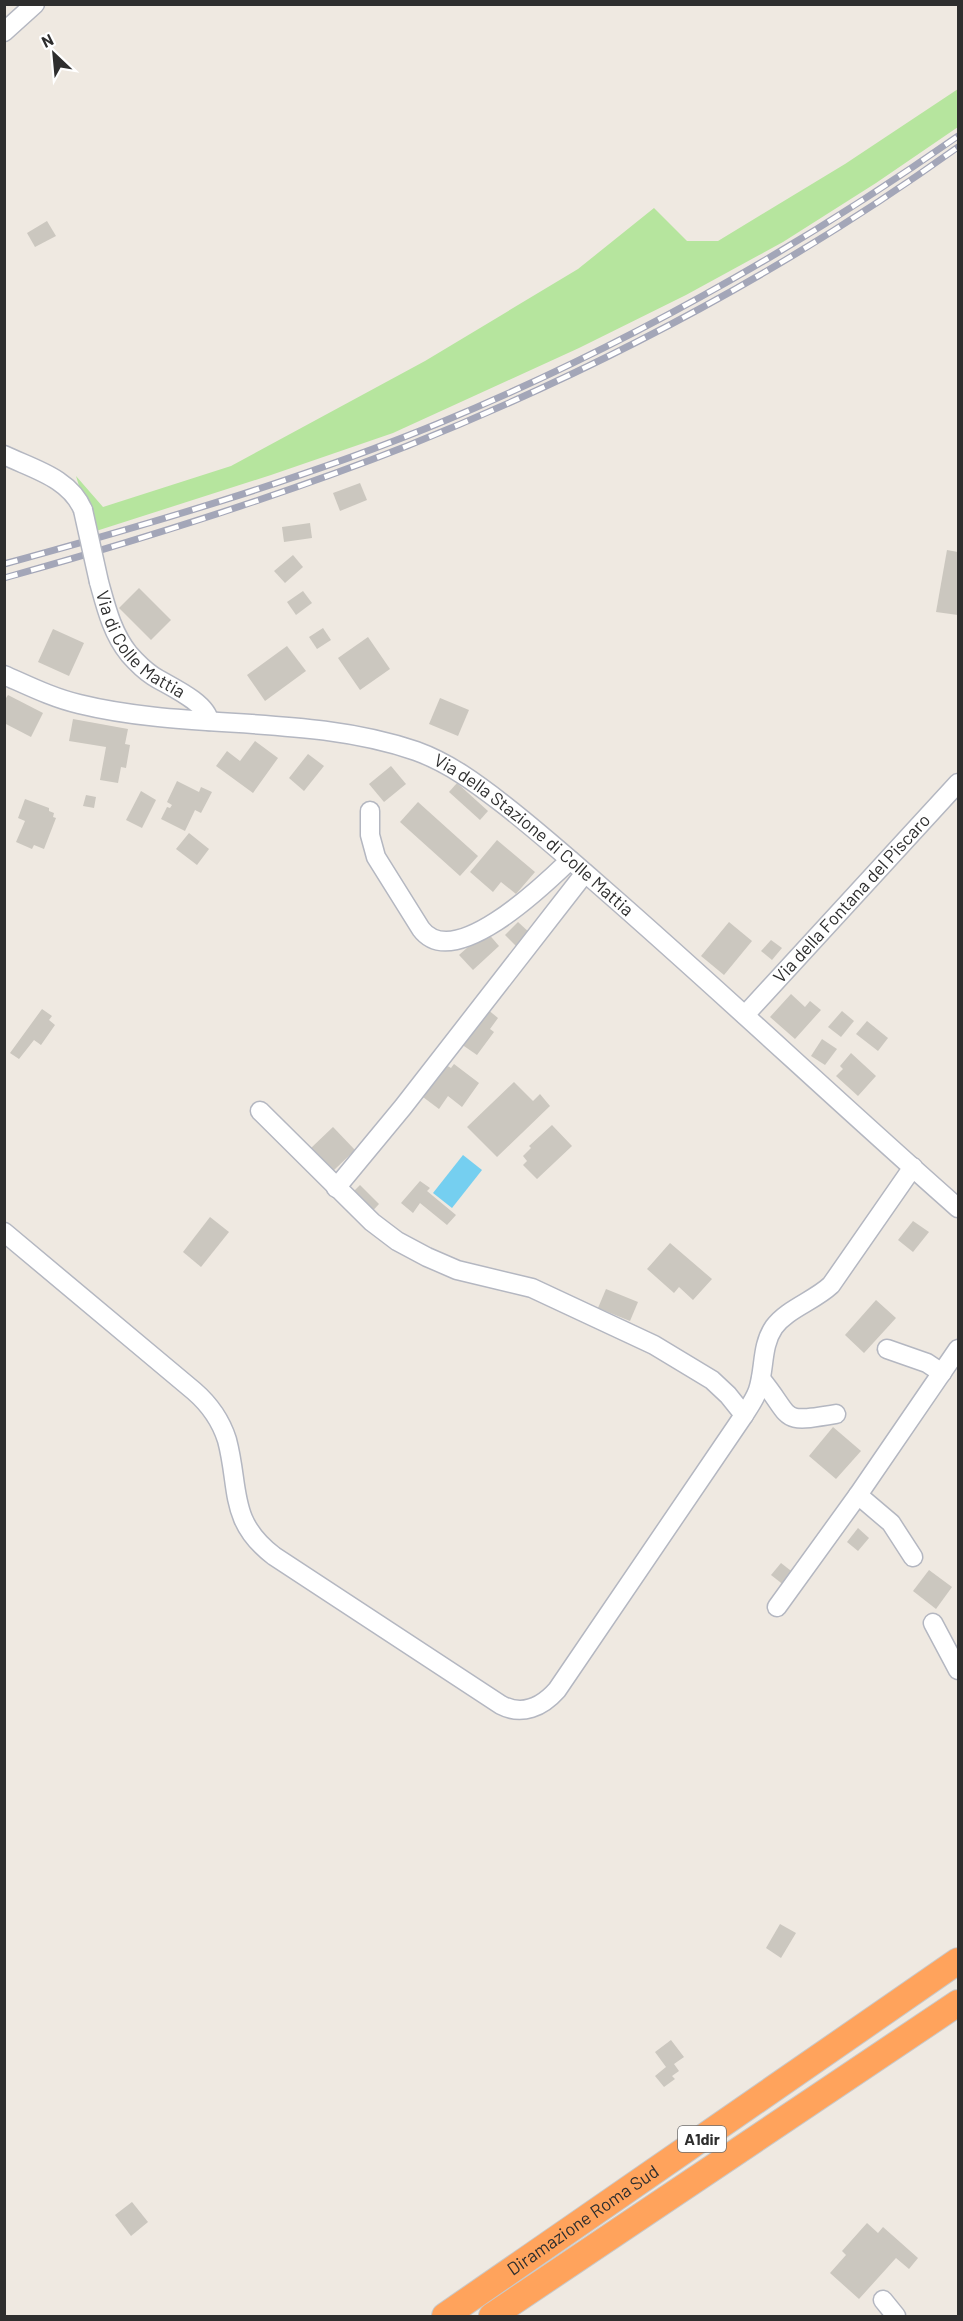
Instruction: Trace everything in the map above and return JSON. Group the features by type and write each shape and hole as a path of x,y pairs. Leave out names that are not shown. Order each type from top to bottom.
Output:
{"highway":[{"name":"Diramazione Roma Sud","path":"445,2316 958,1961"},
{"name":"Diramazione Roma Sud","path":"492,2316 958,2003"}],"street":[{"path":"4,32 35,4"},
{"name":"Via di Colle Mattia","path":"4,455 60,482 71,491 83,510 99,582 112,624 126,650 148,672 194,701 208,716 209,721"},
{"name":"Via della Stazione di Colle Mattia","path":"4,675 80,705 154,716 315,730 395,745 449,765 470,779 585,873 958,1208"},
{"name":"Via della Fontana del Piscaro","path":"745,1015 958,783"},
{"path":"370,811 370,836 376,857 420,929 429,938 435,940 456,939 500,919 528,899 570,860"},
{"path":"336,1188 403,1107 585,873"},
{"path":"260,1111 378,1228 427,1257 468,1273 532,1288 661,1348 712,1380 744,1415"},
{"path":"4,1232 206,1403 218,1419 227,1440 240,1512 249,1531 274,1556 501,1705 513,1710 530,1709 541,1704 556,1690 744,1415 757,1392 766,1346 774,1328 782,1319 816,1298 831,1285 914,1167"},
{"path":"887,1349 927,1363 942,1373"},
{"path":"777,1607 858,1495 958,1349"},
{"path":"761,1379 783,1411 792,1418 801,1420 836,1414"},
{"path":"858,1495 891,1523 913,1557"},
{"path":"933,1623 958,1670"},
{"path":"883,2300 896,2316"}],"green space":[{"path":"958,89 958,127 783,242 686,295 579,348 393,433 93,532 76,476 103,507 231,466 425,361 578,269 654,208 687,241 718,241 845,164"}],"water":[{"path":"463,1155 482,1170 452,1208 433,1193"}],"building":[{"path":"47,221 56,236 35,247 27,233"},
{"path":"360,483 367,500 340,511 333,493"},
{"path":"310,523 312,538 284,542 282,527"},
{"path":"947,550 958,552 958,615 936,612"},
{"path":"293,555 303,567 285,583 274,571"},
{"path":"139,588 171,620 151,640 119,608"},
{"path":"303,591 312,603 296,615 287,602"},
{"path":"323,628 331,640 317,649 309,637"},
{"path":"53,629 84,643 69,676 38,662"},
{"path":"368,637 390,669 360,690 338,658"},
{"path":"287,646 306,671 265,701 247,675"},
{"path":"8,695 43,713 31,737 4,723 4,701"},
{"path":"440,698 469,710 458,736 429,724"},
{"path":"73,719 128,729 125,744 130,745 126,768 121,767 118,783 100,780 106,747 69,741"},
{"path":"255,741 278,758 253,793 216,766 227,751 240,761"},
{"path":"308,754 324,766 304,791 289,778"},
{"path":"391,766 406,784 384,802 369,784"},
{"path":"177,781 199,792 201,787 212,792 201,813 195,810 185,831 161,819 167,807 170,808 172,805 167,802"},
{"path":"457,783 488,811 480,820 449,792"},
{"path":"141,791 156,800 142,828 126,820"},
{"path":"86,795 96,797 94,808 83,806"},
{"path":"25,799 49,808 49,811 54,813 53,817 56,818 44,849 34,845 32,849 16,842 25,821 18,818"},
{"path":"418,802 478,856 460,876 400,822"},
{"path":"189,833 209,849 197,865 176,849"},
{"path":"497,840 535,872 516,894 501,882 493,892 470,872"},
{"path":"518,922 531,934 518,948 505,935"},
{"path":"729,922 752,941 724,975 701,956"},
{"path":"486,931 499,946 473,970 459,955"},
{"path":"771,940 782,948 772,960 761,951"},
{"path":"791,994 805,1007 810,1001 821,1010 795,1039 770,1017"},
{"path":"42,1009 52,1016 49,1020 55,1025 41,1045 34,1040 19,1059 10,1053"},
{"path":"487,1009 498,1018 490,1029 494,1032 477,1055 461,1044"},
{"path":"842,1011 854,1021 841,1037 828,1027"},
{"path":"867,1021 888,1038 878,1051 856,1034"},
{"path":"822,1039 837,1049 825,1065 811,1056"},
{"path":"851,1053 876,1076 858,1096 836,1076 843,1069 840,1066"},
{"path":"454,1064 479,1083 462,1107 448,1096 439,1109 423,1097 446,1065 451,1068"},
{"path":"514,1082 533,1101 540,1094 550,1106 497,1157 467,1127"},
{"path":"552,1125 572,1146 537,1179 523,1165 527,1161 523,1156 531,1148 529,1146"},
{"path":"333,1127 355,1150 333,1171 311,1148"},
{"path":"420,1181 430,1188 427,1191 456,1215 447,1225 420,1203 413,1213 401,1203"},
{"path":"360,1185 379,1204 369,1215 349,1196"},
{"path":"210,1217 229,1232 201,1267 183,1252"},
{"path":"913,1221 929,1232 913,1252 898,1240"},
{"path":"670,1243 712,1279 693,1300 679,1287 674,1293 647,1269"},
{"path":"606,1289 638,1302 630,1321 598,1308"},
{"path":"876,1300 896,1318 864,1353 845,1335"},
{"path":"833,1427 861,1451 836,1479 809,1456"},
{"path":"858,1528 869,1538 858,1551 847,1542"},
{"path":"781,1563 795,1574 785,1586 771,1575"},
{"path":"929,1570 952,1587 936,1609 913,1591"},
{"path":"780,1924 796,1933 781,1958 766,1948"},
{"path":"671,2040 684,2057 674,2064 679,2071 672,2076 675,2079 664,2087 655,2076 666,2067 655,2052"},
{"path":"132,2202 148,2222 131,2236 115,2215"},
{"path":"867,2223 878,2233 883,2227 918,2258 909,2269 896,2258 859,2299 830,2273 846,2255 842,2251"}],"railway":[{"path":"4,564 277,483 384,445 506,394 640,330 770,257 834,218 958,136"},
{"path":"4,578 106,549 257,501 407,446 551,384 692,313 760,275 894,192 958,147"}]}
